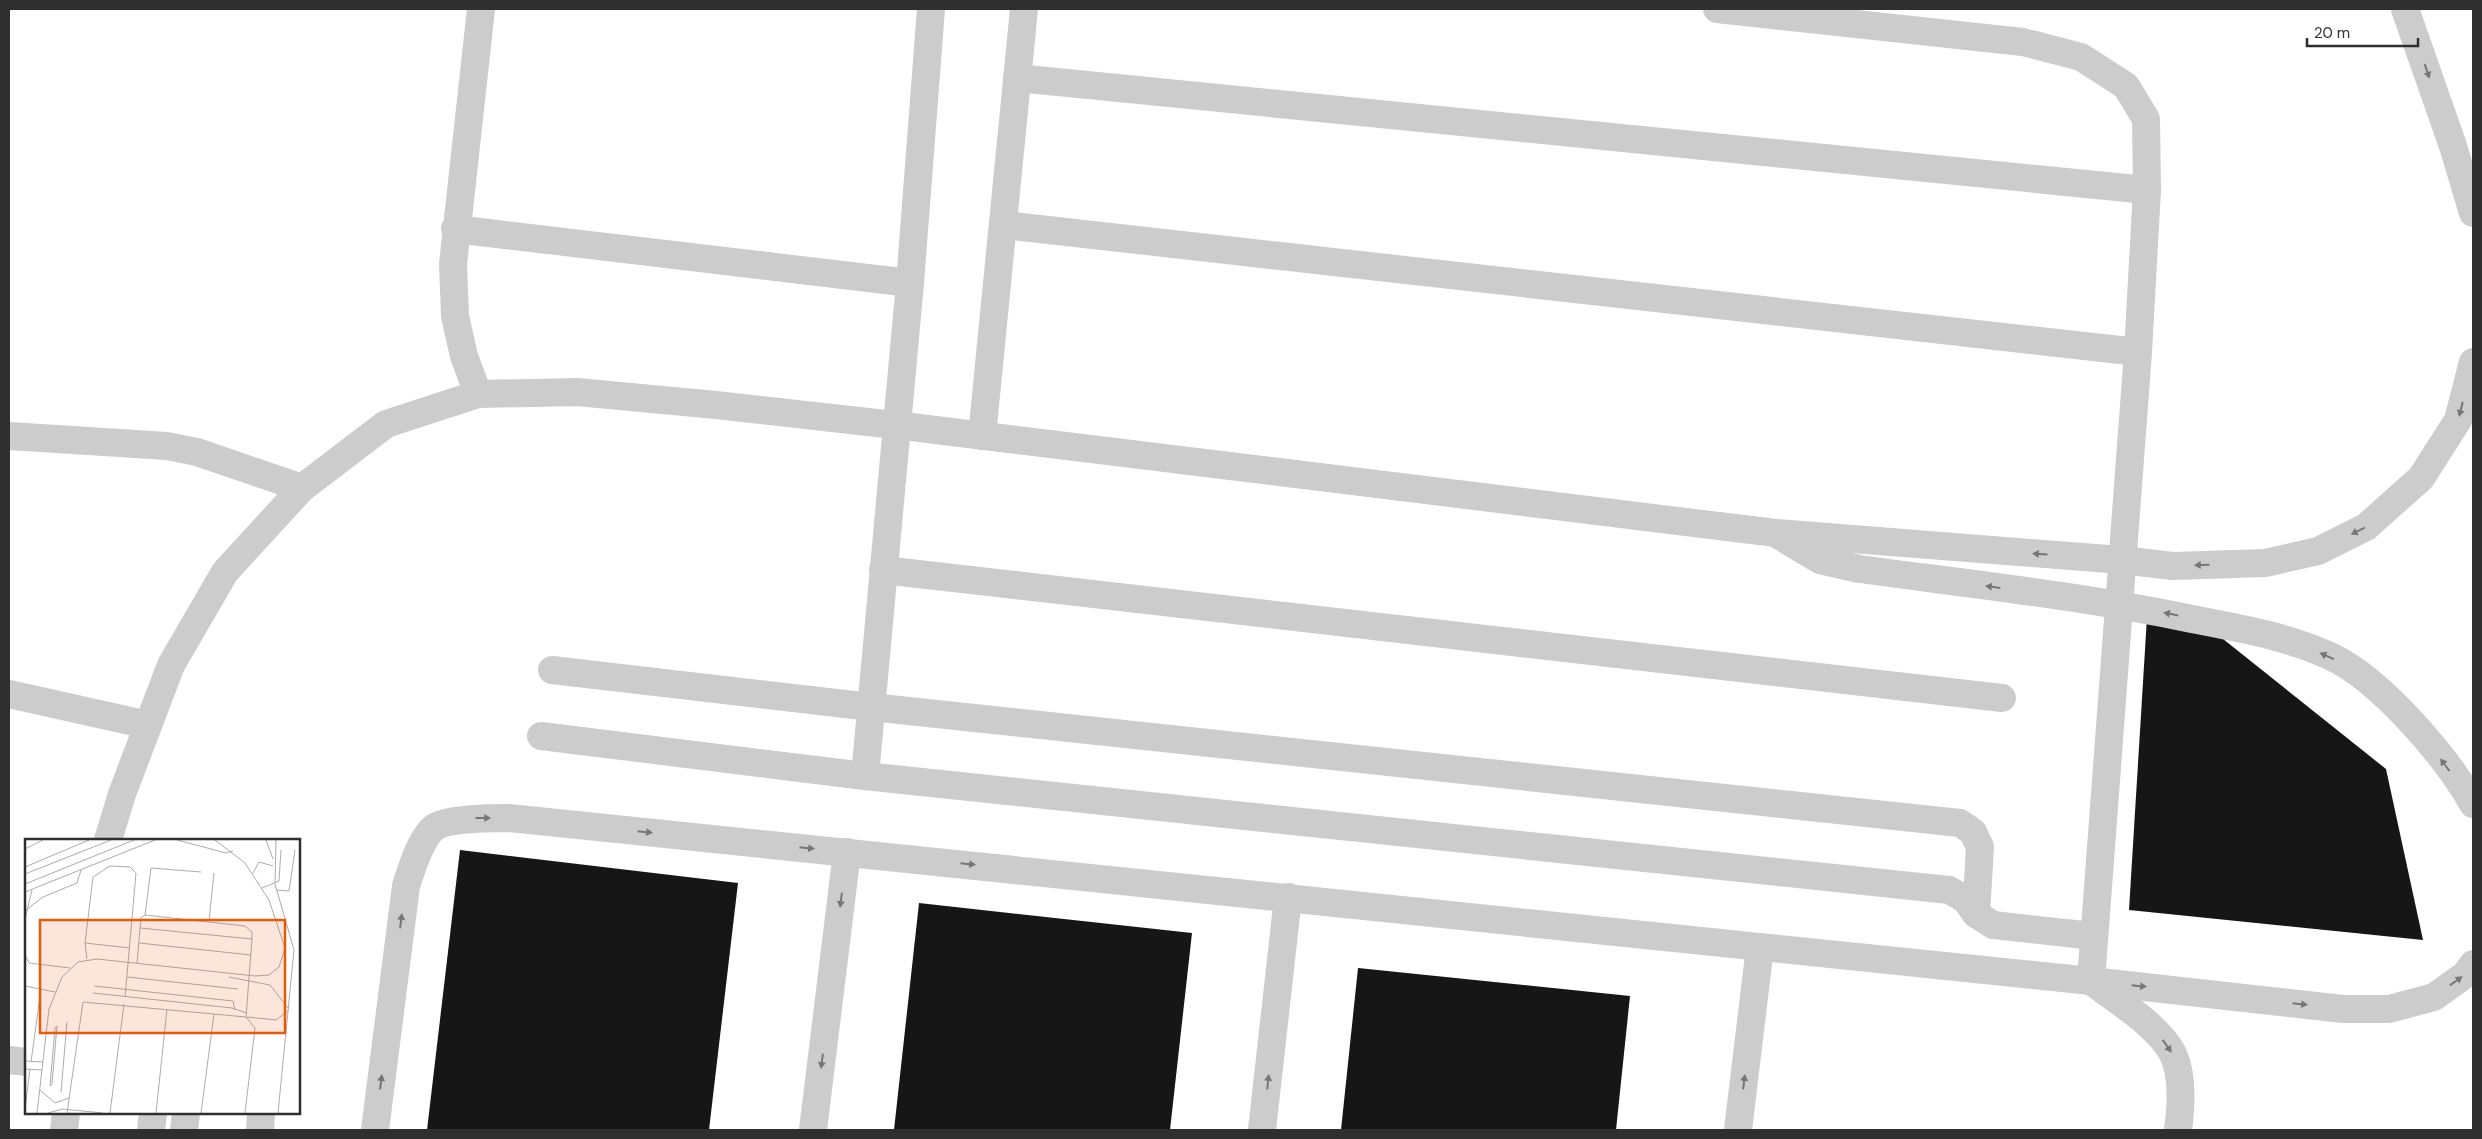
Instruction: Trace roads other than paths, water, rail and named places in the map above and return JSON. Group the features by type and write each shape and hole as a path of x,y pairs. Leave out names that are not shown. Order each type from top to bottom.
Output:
{"street":[{"path":"478,394 464,356 455,316 453,264 481,9"},
{"path":"864,776 895,425 910,283 931,9"},
{"path":"982,436 1024,9"},
{"path":"1717,9 2023,42 2081,57 2126,86 2146,118 2147,190 2138,352 2090,981"},
{"path":"2405,9 2453,146 2473,213"},
{"path":"1017,78 2147,190"},
{"path":"1003,225 2138,352"},
{"path":"456,229 910,283"},
{"path":"108,839 122,794 171,665 226,572 302,488 386,424 478,394 577,392 895,425 1776,533 2121,560 2174,566 2265,563 2318,550 2366,527 2421,478 2458,420 2473,362"},
{"path":"9,436 167,446 197,452 302,488"},
{"path":"1776,533 1820,560 1859,569 2118,604 2279,636 2331,657 2365,678 2417,728 2473,804"},
{"path":"883,570 2002,698"},
{"path":"552,670 871,707 1960,823 1973,832 1980,847 1976,914"},
{"path":"10,699 148,725"},
{"path":"541,736 864,776 1949,890 1965,899 1976,914 1993,925 2093,936"},
{"path":"375,1130 406,886 416,854 436,827 470,818 509,818 847,852 2343,1009 2389,1009 2434,997 2466,974 2473,964"},
{"path":"813,1130 847,852"},
{"path":"1262,1130 1288,897"},
{"path":"1738,1130 1760,947"},
{"path":"2090,981 2158,1033 2174,1055 2180,1089 2178,1130"},
{"path":"9,1060 25,1062"},
{"path":"64,1130 66,1114"},
{"path":"151,1130 153,1114"},
{"path":"184,1130 186,1114"},
{"path":"260,1130 262,1114"}]}
